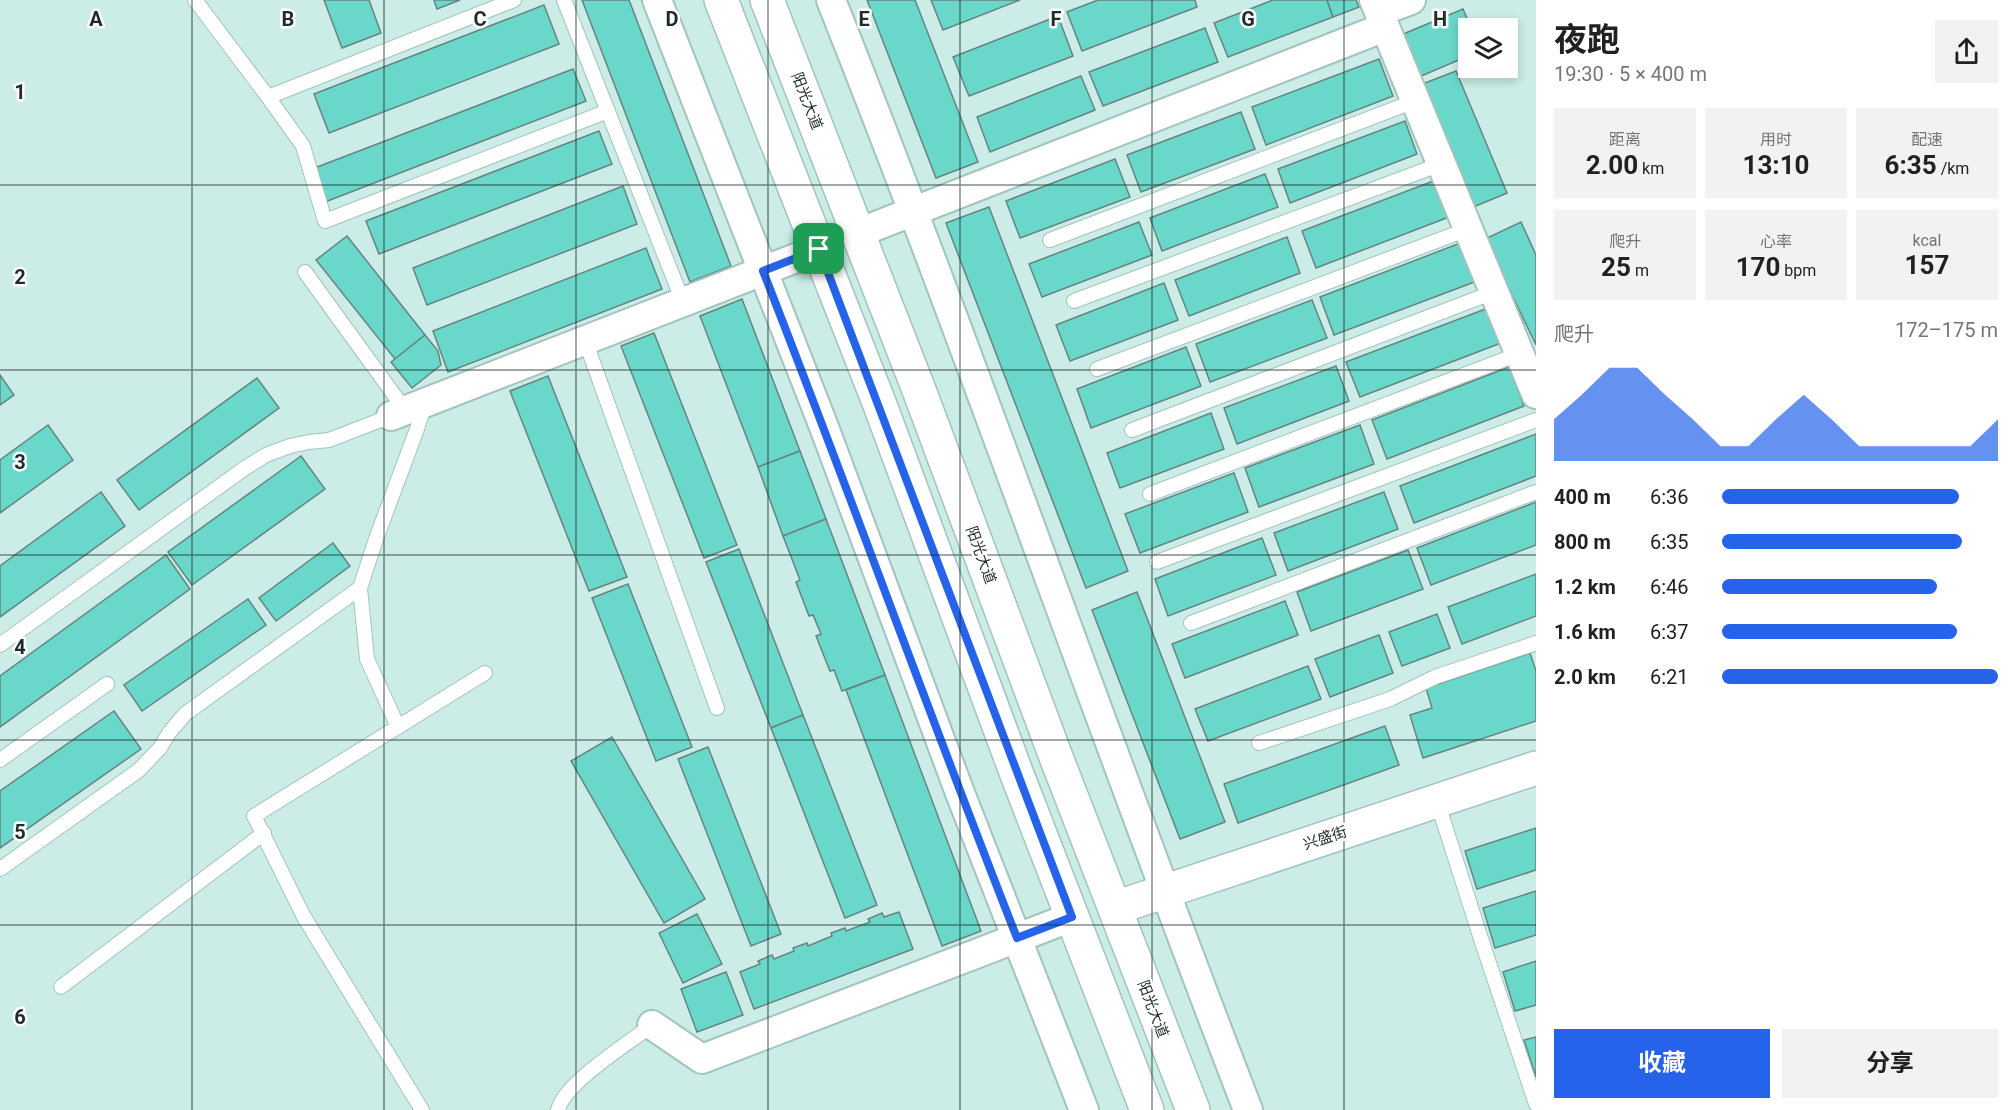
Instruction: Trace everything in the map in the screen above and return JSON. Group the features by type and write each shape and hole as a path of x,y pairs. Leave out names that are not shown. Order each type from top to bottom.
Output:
{"main road":[{"path":"722,0 880,405 1016,772 1147,1110"},
{"name":"阳光大道","path":"767,0 920,390 1052,746 1192,1110"},
{"name":"兴盛街","path":"1115,908 1536,768"}],"street":[{"path":"657,0 824,427 960,793 1084,1110"},
{"path":"831,0 913,211 1248,1110"},
{"path":"858,233 1411,0"},
{"path":"1379,13 1536,394"},
{"path":"407,410 819,249"},
{"path":"652,1025 702,1059 1072,917"}],"lane":[{"path":"195,0 303,146 325,221 608,111"},
{"path":"268,97 514,0"},
{"path":"564,0 683,302"},
{"path":"1050,240 1415,101"},
{"path":"1074,301 1441,164"},
{"path":"1096,369 1468,229"},
{"path":"305,272 407,410 417,429 360,588 367,659 398,727"},
{"path":"1132,430 1494,292"},
{"path":"585,340 717,708"},
{"path":"1150,494 1520,354"},
{"path":"0,645 266,455 290,446 329,440 407,410"},
{"path":"1157,562 1536,420"},
{"path":"1191,623 1536,492"},
{"path":"0,869 139,770 160,748 185,714 360,588"},
{"path":"1259,743 1390,699 1435,678 1536,643"},
{"path":"422,1110 304,917 254,816 485,673"},
{"path":"0,760 107,684"},
{"path":"1437,801 1536,1104"},
{"path":"61,987 264,833"},
{"path":"558,1110 565,1096 582,1077 652,1025"}],"building":[{"path":"324,0 369,0 381,33 342,48"},
{"path":"434,0 460,0 437,9"},
{"path":"582,0 629,0 731,266 690,282"},
{"path":"867,0 915,0 978,162 936,178"},
{"path":"931,0 1020,0 943,30"},
{"path":"1098,0 1195,0 1197,7 1082,51 1067,12"},
{"path":"1273,0 1327,0 1333,17 1228,57 1214,23"},
{"path":"1327,0 1356,0 1359,7 1333,17"},
{"path":"544,5 559,44 329,133 314,94"},
{"path":"1463,9 1467,18 1458,18 1458,60 1419,77 1401,35"},
{"path":"1058,16 1073,56 969,96 953,57"},
{"path":"1205,28 1218,62 1103,106 1089,72"},
{"path":"1379,59 1393,96 1266,145 1252,107"},
{"path":"573,69 586,101 325,202 312,169"},
{"path":"1456,71 1507,193 1471,208 1420,85"},
{"path":"1081,76 1095,110 990,152 977,117"},
{"path":"1241,112 1255,149 1141,192 1127,155"},
{"path":"1405,121 1417,154 1290,203 1278,169"},
{"path":"599,131 612,164 379,254 366,221"},
{"path":"1115,159 1130,197 1020,238 1006,201"},
{"path":"1265,174 1278,207 1162,251 1150,218"},
{"path":"1436,180 1449,217 1316,268 1302,231"},
{"path":"623,186 637,224 427,305 413,268"},
{"path":"989,207 1128,571 1086,588 946,223"},
{"path":"1139,222 1152,255 1042,297 1029,264"},
{"path":"1521,222 1536,255 1536,345 1485,239"},
{"path":"347,236 425,335 395,359 316,260"},
{"path":"1287,237 1300,273 1189,316 1175,280"},
{"path":"1463,242 1477,281 1334,335 1320,297"},
{"path":"646,248 662,289 448,372 433,331"},
{"path":"1164,283 1178,320 1070,361 1056,325"},
{"path":"742,299 800,451 758,467 700,316"},
{"path":"1312,300 1327,338 1210,382 1196,344"},
{"path":"1488,308 1501,343 1360,397 1346,362"},
{"path":"654,333 737,545 704,558 621,346"},
{"path":"425,335 438,351 441,365 412,388 391,362"},
{"path":"1186,347 1201,386 1091,428 1077,389"},
{"path":"1336,366 1349,401 1237,444 1224,408"},
{"path":"1509,367 1524,406 1387,459 1372,420"},
{"path":"0,375 14,395 0,405"},
{"path":"548,376 627,577 589,591 510,391"},
{"path":"257,378 279,408 139,510 117,480"},
{"path":"1211,413 1224,449 1120,488 1107,453"},
{"path":"48,425 73,460 0,513 0,460"},
{"path":"1360,425 1374,464 1259,507 1245,468"},
{"path":"1536,434 1536,476 1414,523 1400,486"},
{"path":"800,451 826,519 783,536 758,467"},
{"path":"301,456 325,489 192,585 168,552"},
{"path":"1234,473 1248,512 1140,553 1125,514"},
{"path":"101,492 125,526 0,617 0,566"},
{"path":"1384,492 1398,529 1288,571 1274,533"},
{"path":"1536,502 1536,545 1431,585 1417,548"},
{"path":"826,519 885,675 842,691 834,670 830,671 816,636 821,634 813,615 809,616 796,582 800,580 783,536"},
{"path":"1262,538 1276,575 1168,616 1155,579"},
{"path":"333,543 350,566 276,621 259,598"},
{"path":"739,549 803,715 771,728 706,562"},
{"path":"1408,550 1423,589 1311,631 1297,592"},
{"path":"166,555 190,589 0,727 0,676"},
{"path":"1536,574 1536,616 1462,644 1448,607"},
{"path":"628,584 692,747 656,761 592,598"},
{"path":"1137,592 1225,822 1180,839 1092,610"},
{"path":"248,599 266,625 142,711 124,685"},
{"path":"1285,601 1298,635 1185,678 1172,644"},
{"path":"1437,614 1450,648 1402,666 1389,632"},
{"path":"1379,635 1393,673 1330,697 1315,659"},
{"path":"1530,653 1536,671 1536,721 1423,758 1410,715 1432,708 1426,688"},
{"path":"1308,666 1321,699 1208,741 1195,709"},
{"path":"885,675 981,931 942,946 846,690"},
{"path":"114,711 141,749 0,848 0,791"},
{"path":"803,715 877,905 845,918 771,728"},
{"path":"1385,726 1399,765 1238,823 1224,784"},
{"path":"612,737 705,899 664,923 571,761"},
{"path":"708,747 781,934 751,946 678,759"},
{"path":"1536,828 1536,870 1477,889 1465,851"},
{"path":"1536,891 1536,935 1495,948 1483,908"},
{"path":"899,912 913,949 754,1009 740,972 760,964 758,961 772,955 774,959 794,951 793,948 807,943 808,946 832,936 831,933 845,928 846,931 870,922 868,919 882,913 884,917"},
{"path":"697,914 722,964 683,983 659,933"},
{"path":"1536,961 1536,1005 1515,1011 1503,972"},
{"path":"726,972 743,1015 697,1032 681,989"},
{"path":"1536,1037 1536,1077 1524,1040"}],"route":[{"path":"819,249 1072,917 1017,938 763,271 819,249"}]}
